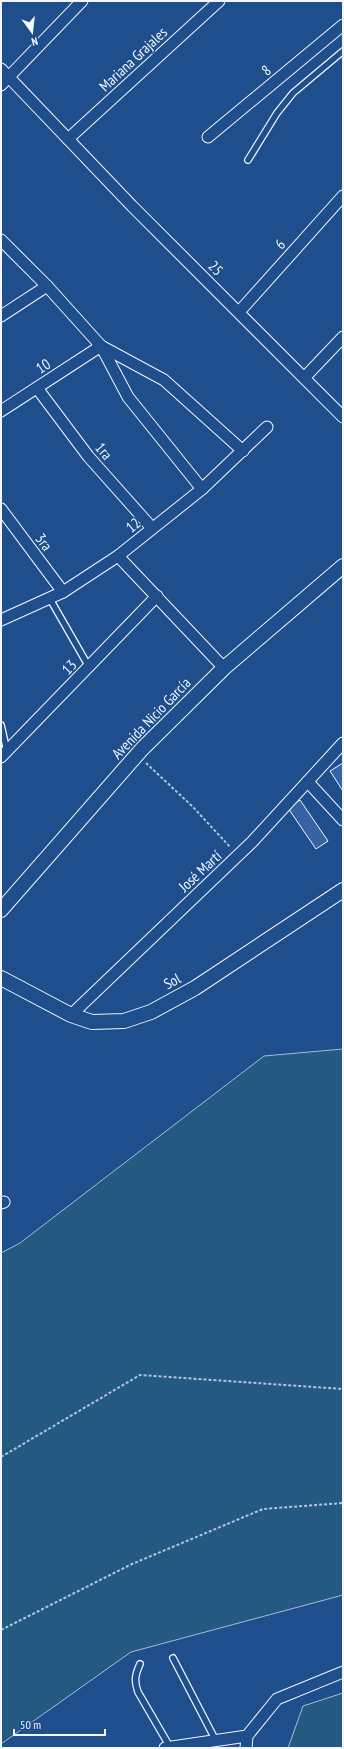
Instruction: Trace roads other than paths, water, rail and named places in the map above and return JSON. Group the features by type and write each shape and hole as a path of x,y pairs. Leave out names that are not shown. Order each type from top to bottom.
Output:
{"street":[{"path":"1,85 5,73 82,1"},
{"name":"Mariana Grajales","path":"68,139 219,1"},
{"name":"8","path":"208,137 343,25"},
{"path":"5,73 68,139"},
{"name":"25","path":"68,139 132,206 343,417"},
{"name":"6","path":"239,312 343,196"},
{"path":"1,240 47,286 101,346 128,397 202,489"},
{"path":"1,316 47,286"},
{"path":"304,378 343,337"},
{"path":"101,346 164,380 243,451"},
{"name":"10","path":"1,411 101,346"},
{"name":"1ra","path":"38,388 88,456 152,528"},
{"name":"12","path":"3,616 50,599 118,556 202,489 267,427"},
{"name":"3ra","path":"1,509 63,592"},
{"path":"118,556 224,668"},
{"name":"Avenida Nicio García","path":"1,910 137,755 224,668 343,566"},
{"name":"13","path":"4,754 157,596"},
{"name":"José Martí","path":"72,1015 238,856 343,743"},
{"path":"308,782 343,820"},
{"name":"Sol","path":"1,978 72,1015 92,1022 124,1021 151,1012 195,988 343,890"},
{"path":"246,1748 247,1736 277,1700 343,1672"},
{"path":"168,1748 247,1736"}],"lane":[{"path":"248,160 277,113 293,94 343,51"},
{"path":"50,599 89,667"},
{"path":"1,725 4,754"},
{"path":"173,1658 216,1741"},
{"path":"140,1664 135,1676 135,1683 138,1692 168,1748"}]}
